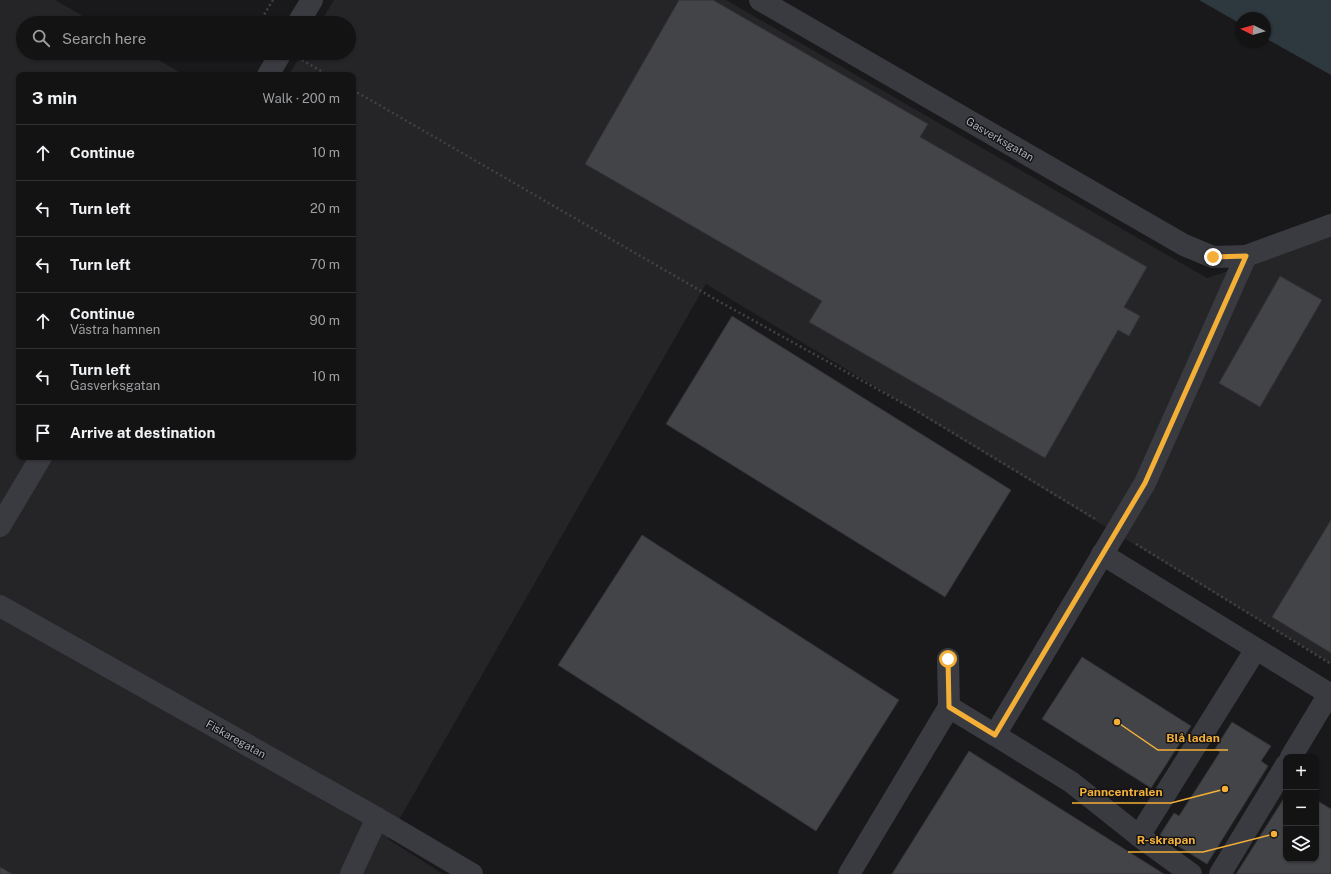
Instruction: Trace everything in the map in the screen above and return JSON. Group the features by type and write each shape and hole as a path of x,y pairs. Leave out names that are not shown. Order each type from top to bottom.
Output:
{"street":[{"path":"302,16 312,0"},
{"name":"Gasverksgatan","path":"760,0 1184,245 1213,257 1246,256 1331,225"},
{"path":"271,72 283,60"},
{"path":"995,735 1145,483 1246,256"},
{"path":"0,526 39,460"},
{"path":"1102,554 1330,694 1293,754"},
{"name":"Fiskaregatan","path":"0,606 377,818 472,874"},
{"path":"1139,836 1256,649"},
{"path":"849,874 949,707 948,659"},
{"path":"949,707 1071,782 1139,836 1191,874"},
{"path":"1220,874 1283,770"},
{"path":"351,874 377,818"}],"path":[{"path":"263,16 273,0"},
{"path":"298,60 322,72"},
{"path":"356,92 720,302 915,410 1116,531 1331,664"}],"shaded area":[{"path":"0,0 55,0 83,16 16,16 16,60 159,60 179,72 16,72 16,460 356,460 356,72 291,72 298,60 356,60 356,16 324,16 334,0 726,0 1207,278 1331,237 1331,664 706,284 388,839 443,874 0,874"},
{"path":"1199,0 1331,0 1331,75 1271,41 1271,12 1235,12 1235,21"}],"building":[{"path":"679,0 713,0 928,124 920,137 1147,267 1124,307 1140,316 1129,336 1118,330 1045,458 809,322 822,301 585,164"},
{"path":"1280,276 1322,300 1260,407 1219,383"},
{"path":"732,316 1011,490 945,597 666,424"},
{"path":"1331,520 1331,653 1272,617"},
{"path":"642,535 899,700 816,831 558,665"},
{"path":"1082,657 1191,726 1151,788 1042,719"},
{"path":"1232,722 1271,746 1261,761 1268,766 1207,864 1160,835 1174,813 1179,816 1220,752 1215,749"},
{"path":"969,751 1164,874 892,874"},
{"path":"1283,800 1283,862 1319,862 1319,802 1331,809 1331,874 1236,874"},
{"path":"0,867 12,874 0,874"}],"place":[{"name":"Blå ladan","path":"1117,722"},
{"name":"Panncentralen","path":"1225,789"},
{"name":"R-skrapan","path":"1274,834"}],"route":[{"path":"948,659 949,707 995,735 1145,483 1246,256 1213,257"}]}
